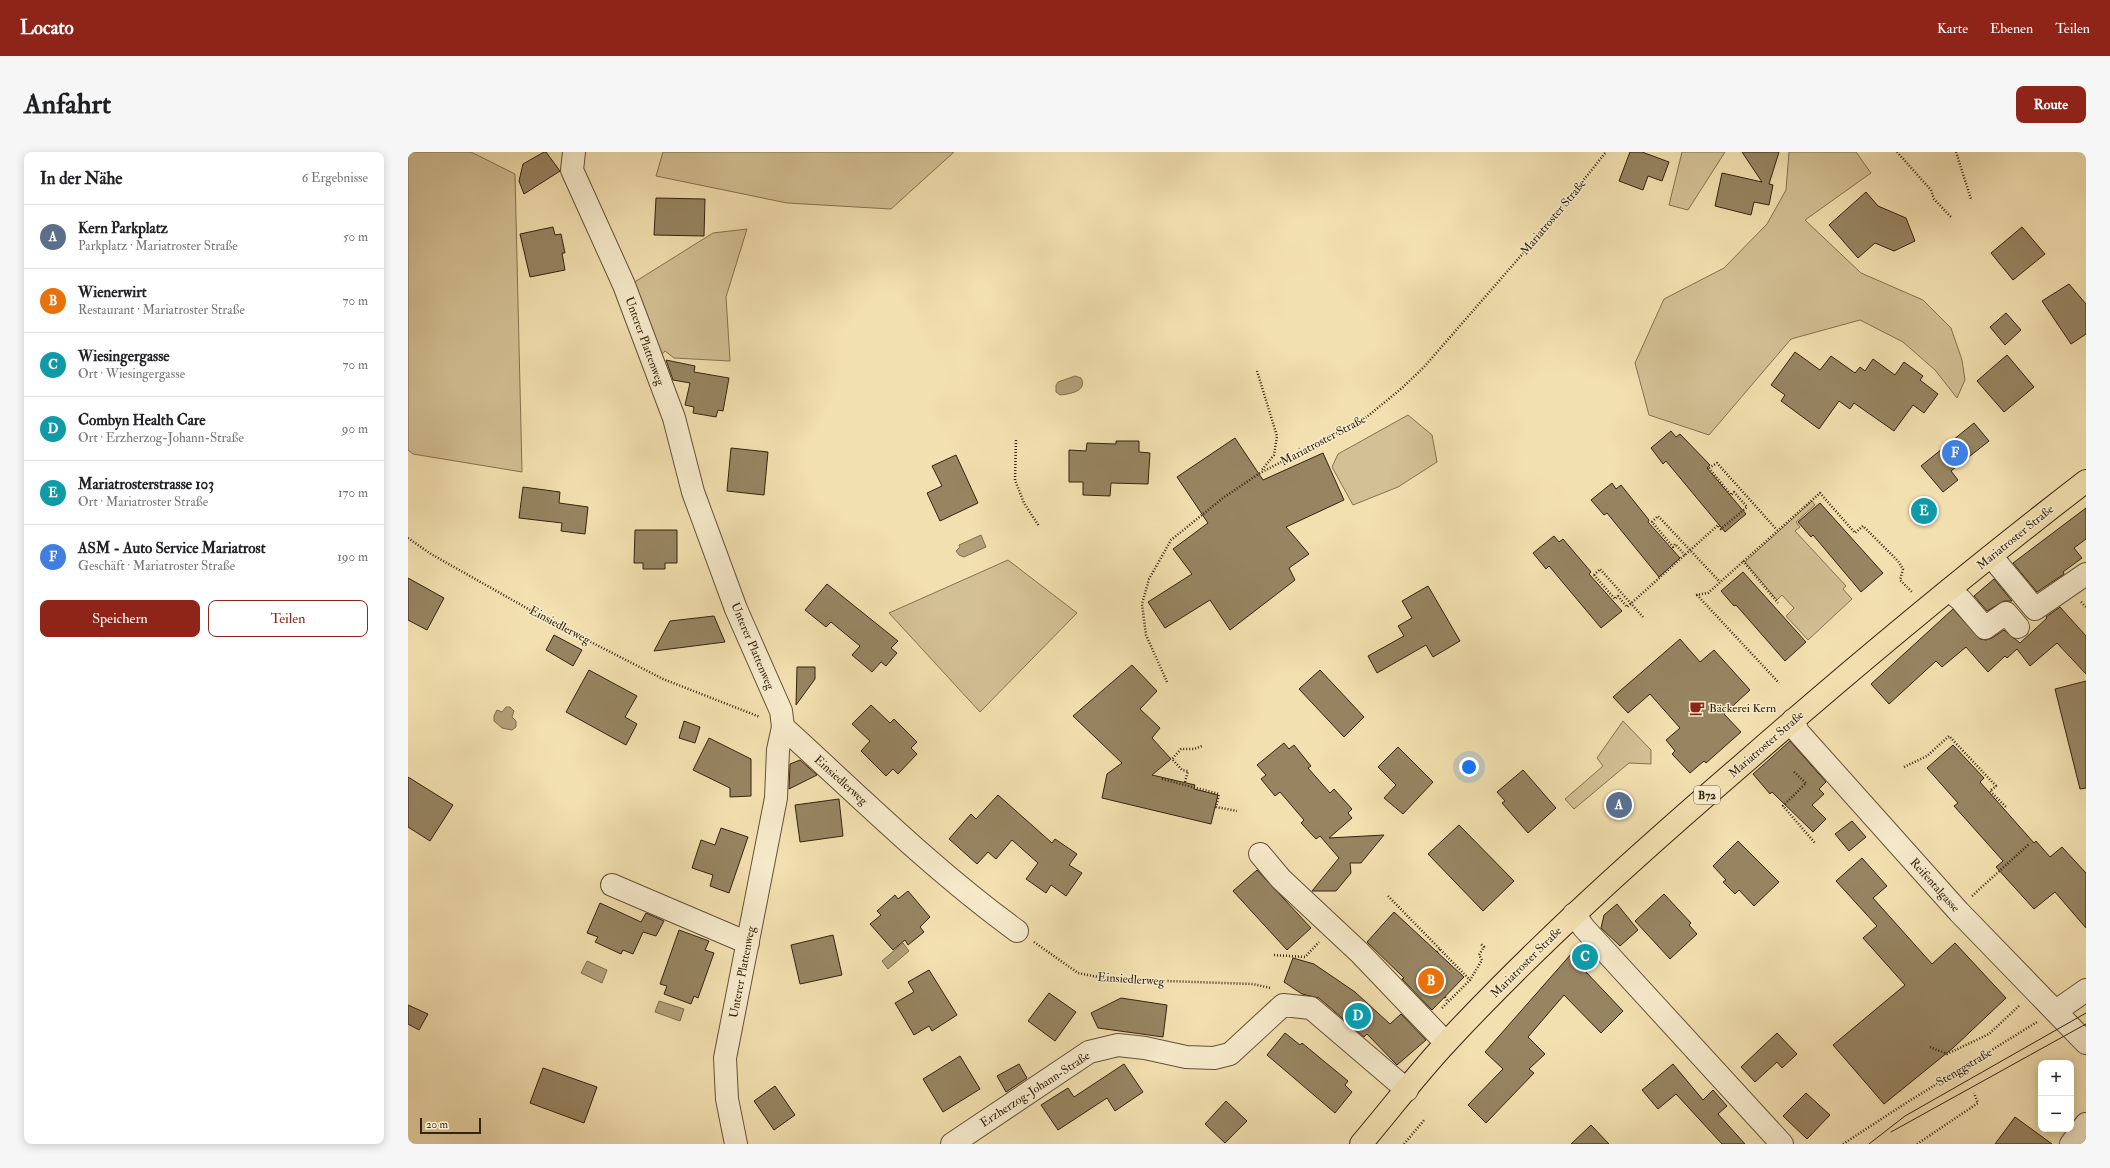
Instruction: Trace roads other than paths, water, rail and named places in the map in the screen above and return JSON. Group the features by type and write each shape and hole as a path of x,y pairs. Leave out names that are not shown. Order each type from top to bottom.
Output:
{"main road":[{"name":"Mariatroster Straße","path":"1361,1144 1446,1043 1574,914 1793,720 1949,590 2086,481"}],"street":[{"name":"Unterer Plattenweg","path":"559,152 573,161 624,285 674,418 693,492 736,609 780,711 783,727 778,750 776,798 725,1058 727,1099 736,1144"},
{"path":"1991,556 2035,609 2086,574"},
{"path":"1949,590 1961,600 1985,628 2006,613 2018,627"},
{"name":"Reifentalgasse","path":"1793,720 1798,732 1959,912 2086,1043"},
{"name":"Einsiedlerweg","path":"783,727 921,853 982,906 1017,931"},
{"path":"1260,854 1281,879 1360,953 1426,1024 1446,1043"},
{"path":"612,885 748,943"},
{"path":"1574,914 1584,928 1782,1144"},
{"path":"2056,1011 2086,990"},
{"name":"Erzherzog-Johann-Straße","path":"952,1144 1089,1052 1118,1045 1145,1048 1186,1057 1214,1058 1224,1056 1230,1054 1283,1005 1311,1008 1407,1090"},
{"path":"2071,1144 2086,1124"}],"tram line":[{"path":"1869,1144 1905,1116 2086,1013"},
{"path":"1891,1132 2086,1024"}],"place":[{"name":"ASM - Auto Service Mariatrost","path":"1955,453"},
{"name":"Mariatrosterstrasse 103","path":"1924,511"},
{"name":"Bäckerei Kern","path":"1697,708"},
{"name":"Kern Parkplatz","path":"1619,805"},
{"name":"Wiesingergasse","path":"1585,957"},
{"name":"Wienerwirt","path":"1431,981"},
{"name":"Combyn Health Care","path":"1358,1016"}]}
